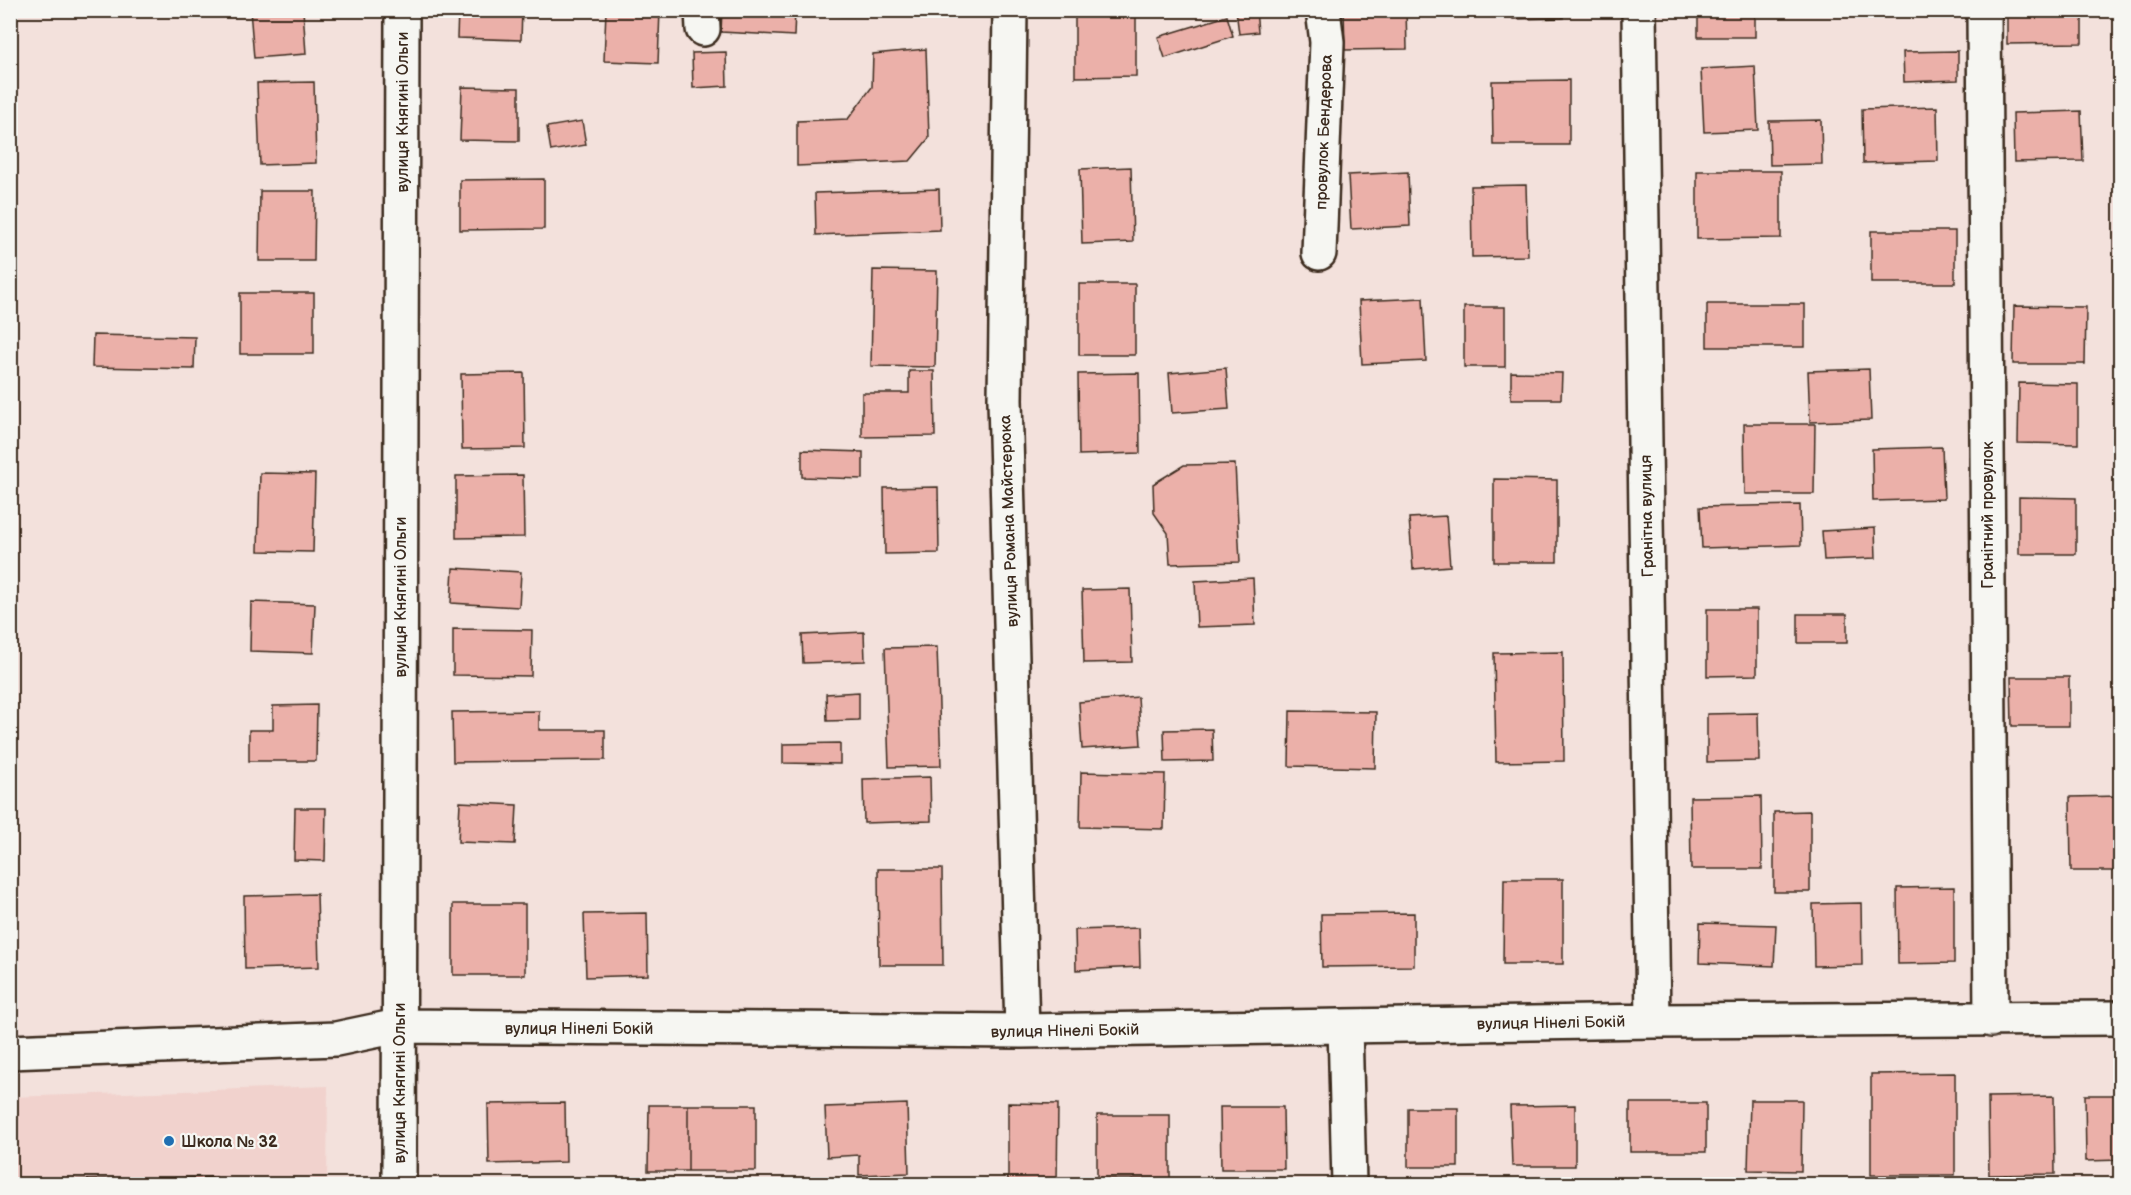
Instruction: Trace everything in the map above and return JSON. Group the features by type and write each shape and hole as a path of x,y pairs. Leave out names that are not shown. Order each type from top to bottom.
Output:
{"street":[{"name":"вулиця Княгині Ольги","path":"399,1185 402,10"},
{"name":"вулиця Романа Майстерюка","path":"1010,10 1005,400 1022,1031"},
{"name":"провулок Бендерова","path":"1319,253 1327,42 1323,10"},
{"name":"Гранітна вулиця","path":"1639,10 1653,1021"},
{"name":"Гранітний провулок","path":"1984,10 1991,1020"},
{"name":"вулиця Нінелі Бокій","path":"10,1052 336,1039 398,1026 1022,1031 1653,1021 2121,1018"},
{"path":"1345,1026 1349,1185"}],"shaded area":[{"name":"Школа № 32","path":"328,1086 327,1184 11,1184 10,1097"}],"building":[{"path":"250,10 303,10 306,54 254,58"},
{"path":"458,10 522,10 521,40 457,38"},
{"path":"606,10 660,10 658,63 604,61"},
{"path":"722,10 795,10 794,36 721,32"},
{"path":"841,10 941,10 941,15 841,16"},
{"path":"1075,10 1136,10 1136,76 1075,77"},
{"path":"1236,10 1256,10 1258,32 1239,34"},
{"path":"1344,10 1406,10 1407,49 1345,50"},
{"path":"1513,10 1563,10 1563,18 1513,19"},
{"path":"1698,10 1755,10 1755,37 1698,37"},
{"path":"2007,10 2082,10 2082,43 2007,44"},
{"path":"1227,16 1233,36 1165,58 1158,37"},
{"path":"926,49 929,138 910,161 797,166 797,121 848,119 872,87 873,54"},
{"path":"1958,51 1958,80 1904,82 1903,52"},
{"path":"726,52 727,86 693,88 692,53"},
{"path":"1755,66 1758,130 1704,132 1701,69"},
{"path":"1569,80 1569,145 1493,145 1492,81"},
{"path":"314,82 316,163 260,165 257,83"},
{"path":"462,87 519,88 519,141 460,140"},
{"path":"1937,107 1938,161 1863,163 1862,109"},
{"path":"2081,111 2083,161 2014,162 2013,113"},
{"path":"1821,120 1822,164 1770,165 1769,121"},
{"path":"582,121 586,145 551,151 547,127"},
{"path":"1131,167 1133,242 1082,244 1080,169"},
{"path":"1697,171 1781,171 1781,238 1697,239"},
{"path":"1408,172 1410,226 1351,229 1348,175"},
{"path":"544,179 544,229 460,230 460,180"},
{"path":"1526,185 1528,256 1472,257 1471,186"},
{"path":"939,189 940,230 816,235 815,193"},
{"path":"260,191 315,191 314,261 259,261"},
{"path":"10,194 17,199 14,238 10,240"},
{"path":"1871,231 1955,231 1955,283 1871,283"},
{"path":"873,270 937,271 935,367 871,366"},
{"path":"1079,284 1135,284 1135,355 1079,355"},
{"path":"240,293 314,293 314,354 240,354"},
{"path":"1423,298 1426,361 1362,364 1359,301"},
{"path":"1707,304 1805,304 1805,347 1707,347"},
{"path":"2014,306 2086,307 2085,364 2013,364"},
{"path":"1464,307 1505,307 1505,367 1464,367"},
{"path":"93,335 195,337 194,369 92,367"},
{"path":"1226,368 1229,409 1172,413 1169,373"},
{"path":"1869,369 1871,420 1810,422 1808,371"},
{"path":"909,371 934,371 935,436 862,437 862,393 909,393"},
{"path":"1511,372 1562,373 1561,399 1511,399"},
{"path":"524,373 525,448 462,449 461,374"},
{"path":"1139,373 1140,453 1079,455 1078,374"},
{"path":"2019,383 2078,384 2078,444 2018,443"},
{"path":"1744,424 1815,424 1814,494 1745,494"},
{"path":"1942,447 1944,499 1873,501 1872,449"},
{"path":"802,450 863,452 863,479 802,477"},
{"path":"1235,464 1240,562 1170,564 1168,533 1154,513 1153,484 1184,465"},
{"path":"260,473 315,474 313,552 258,551"},
{"path":"523,475 524,537 456,538 456,476"},
{"path":"1494,479 1557,480 1557,562 1494,562"},
{"path":"938,487 939,553 885,554 884,488"},
{"path":"2019,497 2076,498 2076,554 2019,554"},
{"path":"1800,505 1801,545 1702,548 1700,507"},
{"path":"1446,516 1450,566 1413,569 1409,518"},
{"path":"1875,528 1876,558 1824,560 1822,531"},
{"path":"453,568 521,572 519,607 451,603"},
{"path":"1253,578 1255,625 1197,627 1195,581"},
{"path":"1130,589 1132,662 1084,663 1082,590"},
{"path":"251,602 315,604 313,653 250,651"},
{"path":"1707,609 1757,609 1757,675 1707,676"},
{"path":"1798,614 1847,614 1847,643 1798,643"},
{"path":"453,629 532,630 531,676 453,675"},
{"path":"864,632 865,661 803,663 802,635"},
{"path":"937,647 941,766 889,767 885,648"},
{"path":"1563,652 1564,761 1496,762 1494,653"},
{"path":"2011,677 2069,677 2069,726 2012,726"},
{"path":"859,692 859,720 827,721 826,694"},
{"path":"1138,697 1141,745 1082,749 1079,702"},
{"path":"317,705 316,761 249,761 249,730 273,730 273,706"},
{"path":"539,711 539,730 605,730 605,760 453,762 452,712"},
{"path":"1290,711 1376,712 1375,768 1289,766"},
{"path":"1758,713 1759,761 1707,762 1707,714"},
{"path":"1212,729 1213,761 1165,762 1164,730"},
{"path":"840,743 840,764 783,763 783,744"},
{"path":"1081,772 1165,774 1164,829 1080,827"},
{"path":"930,777 931,821 864,823 863,779"},
{"path":"1761,796 1762,869 1691,869 1690,797"},
{"path":"2120,796 2120,871 2071,871 2070,797"},
{"path":"460,802 517,805 515,844 458,842"},
{"path":"295,808 326,808 325,861 294,860"},
{"path":"1810,811 1810,892 1774,892 1774,812"},
{"path":"878,869 942,869 943,965 879,965"},
{"path":"1504,879 1563,879 1563,964 1503,964"},
{"path":"1954,887 1954,963 1898,964 1897,888"},
{"path":"317,894 319,967 245,969 244,896"},
{"path":"1861,903 1862,965 1814,966 1813,904"},
{"path":"453,904 525,904 525,975 453,975"},
{"path":"647,913 648,975 586,977 584,914"},
{"path":"1414,913 1414,966 1322,967 1321,914"},
{"path":"1700,923 1776,925 1774,966 1699,963"},
{"path":"1139,928 1140,967 1076,970 1075,930"},
{"path":"1955,1073 1955,1175 1871,1175 1871,1074"},
{"path":"2085,1095 2120,1095 2120,1160 2086,1161"},
{"path":"2054,1096 2055,1174 1989,1175 1988,1097"},
{"path":"1750,1100 1802,1100 1801,1171 1748,1170"},
{"path":"565,1103 566,1162 489,1164 488,1104"},
{"path":"1008,1103 1058,1104 1057,1184 1008,1184"},
{"path":"1630,1103 1706,1103 1706,1152 1630,1152"},
{"path":"907,1104 909,1173 859,1175 859,1155 827,1157 825,1107"},
{"path":"649,1105 688,1105 688,1171 648,1171"},
{"path":"688,1105 756,1105 756,1171 688,1171"},
{"path":"1575,1105 1575,1166 1512,1166 1510,1106"},
{"path":"1220,1107 1283,1107 1284,1169 1221,1169"},
{"path":"1408,1108 1458,1108 1458,1167 1408,1167"},
{"path":"1097,1115 1170,1115 1170,1179 1097,1179"},
{"path":"216,1177 216,1184 10,1184 10,1181"}],"place":[{"name":"Школа № 32","path":"169,1141"}]}
